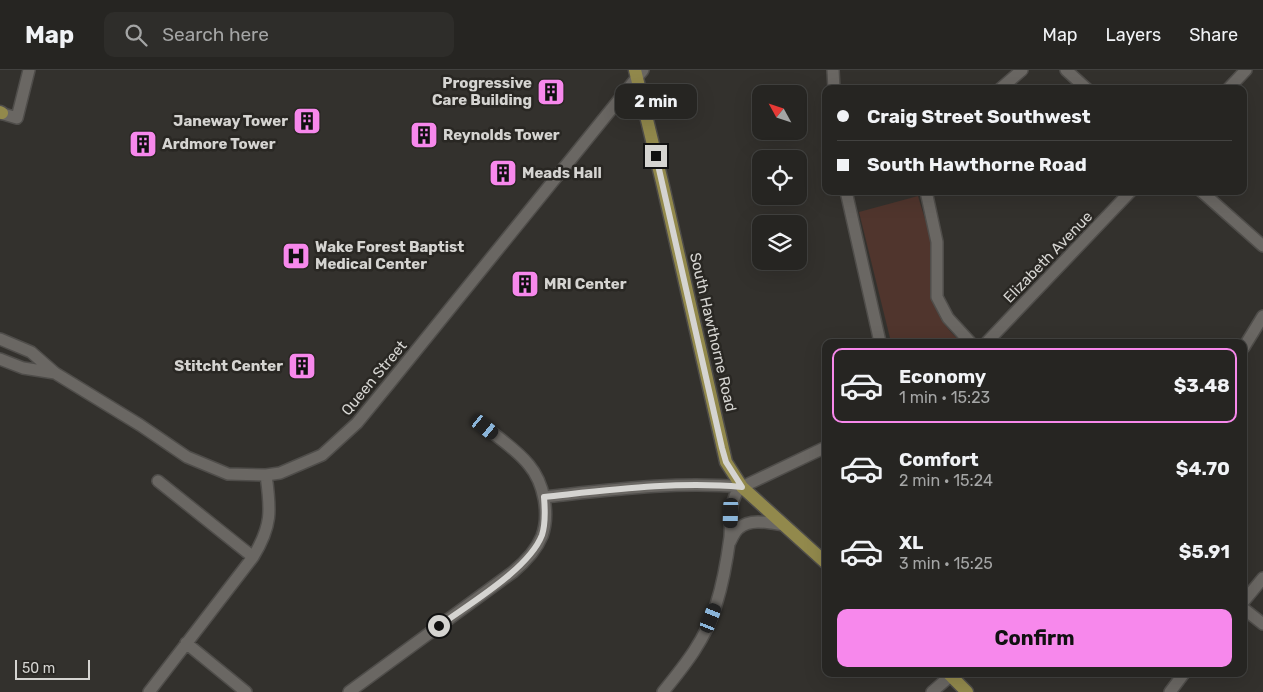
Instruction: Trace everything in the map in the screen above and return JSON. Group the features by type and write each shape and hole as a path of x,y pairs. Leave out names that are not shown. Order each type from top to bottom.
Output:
{"main road":[{"name":"South Hawthorne Road","path":"638,73 726,462 742,487 822,560"},
{"path":"954,677 967,692"}],"street":[{"path":"0,113 17,118 29,70"},
{"path":"833,70 834,85"},
{"path":"1005,85 1022,70"},
{"path":"1066,70 1083,85"},
{"path":"1232,85 1246,70"},
{"name":"Queen Street","path":"0,339 30,352 55,373 187,457 228,474 266,475 280,473 322,455 356,423 638,73"},
{"path":"847,195 879,339"},
{"path":"927,195 937,242 937,297 948,318 967,339"},
{"name":"Elizabeth Avenue","path":"990,339 1127,195"},
{"path":"1206,195 1263,246"},
{"path":"1247,342 1263,316"},
{"path":"0,359 23,368 55,373"},
{"path":"349,692 513,572 526,561 542,535 545,511 544,497 531,467 522,457 485,427"},
{"path":"663,692 697,647 716,606 729,543 731,513 735,494 742,487 822,449"},
{"path":"149,692 253,557 263,540 270,518 266,475"},
{"path":"158,481 253,557"},
{"path":"544,497 616,489 712,484 742,487"},
{"path":"729,543 739,528 750,522 784,525"},
{"path":"1247,597 1263,578"},
{"path":"1247,611 1263,624"},
{"path":"186,643 246,692"},
{"path":"932,692 948,677"},
{"path":"1170,692 1182,677"}],"shaded area":[{"path":"918,196 930,238 930,282 934,302 946,327 958,339 890,339 859,212"}],"place":[{"name":"Progressive Care Building","path":"551,92"},
{"name":"Janeway Tower","path":"307,121"},
{"name":"Reynolds Tower","path":"424,135"},
{"name":"Ardmore Tower","path":"143,144"},
{"name":"Meads Hall","path":"503,173"},
{"name":"Wake Forest Baptist Medical Center","path":"296,256"},
{"name":"MRI Center","path":"525,284"},
{"name":"Stitcht Center","path":"302,366"}],"route":[{"path":"439,626 526,561 542,535 545,511 544,497 616,489 712,484 742,487 726,462 722,448 656,156"}]}
